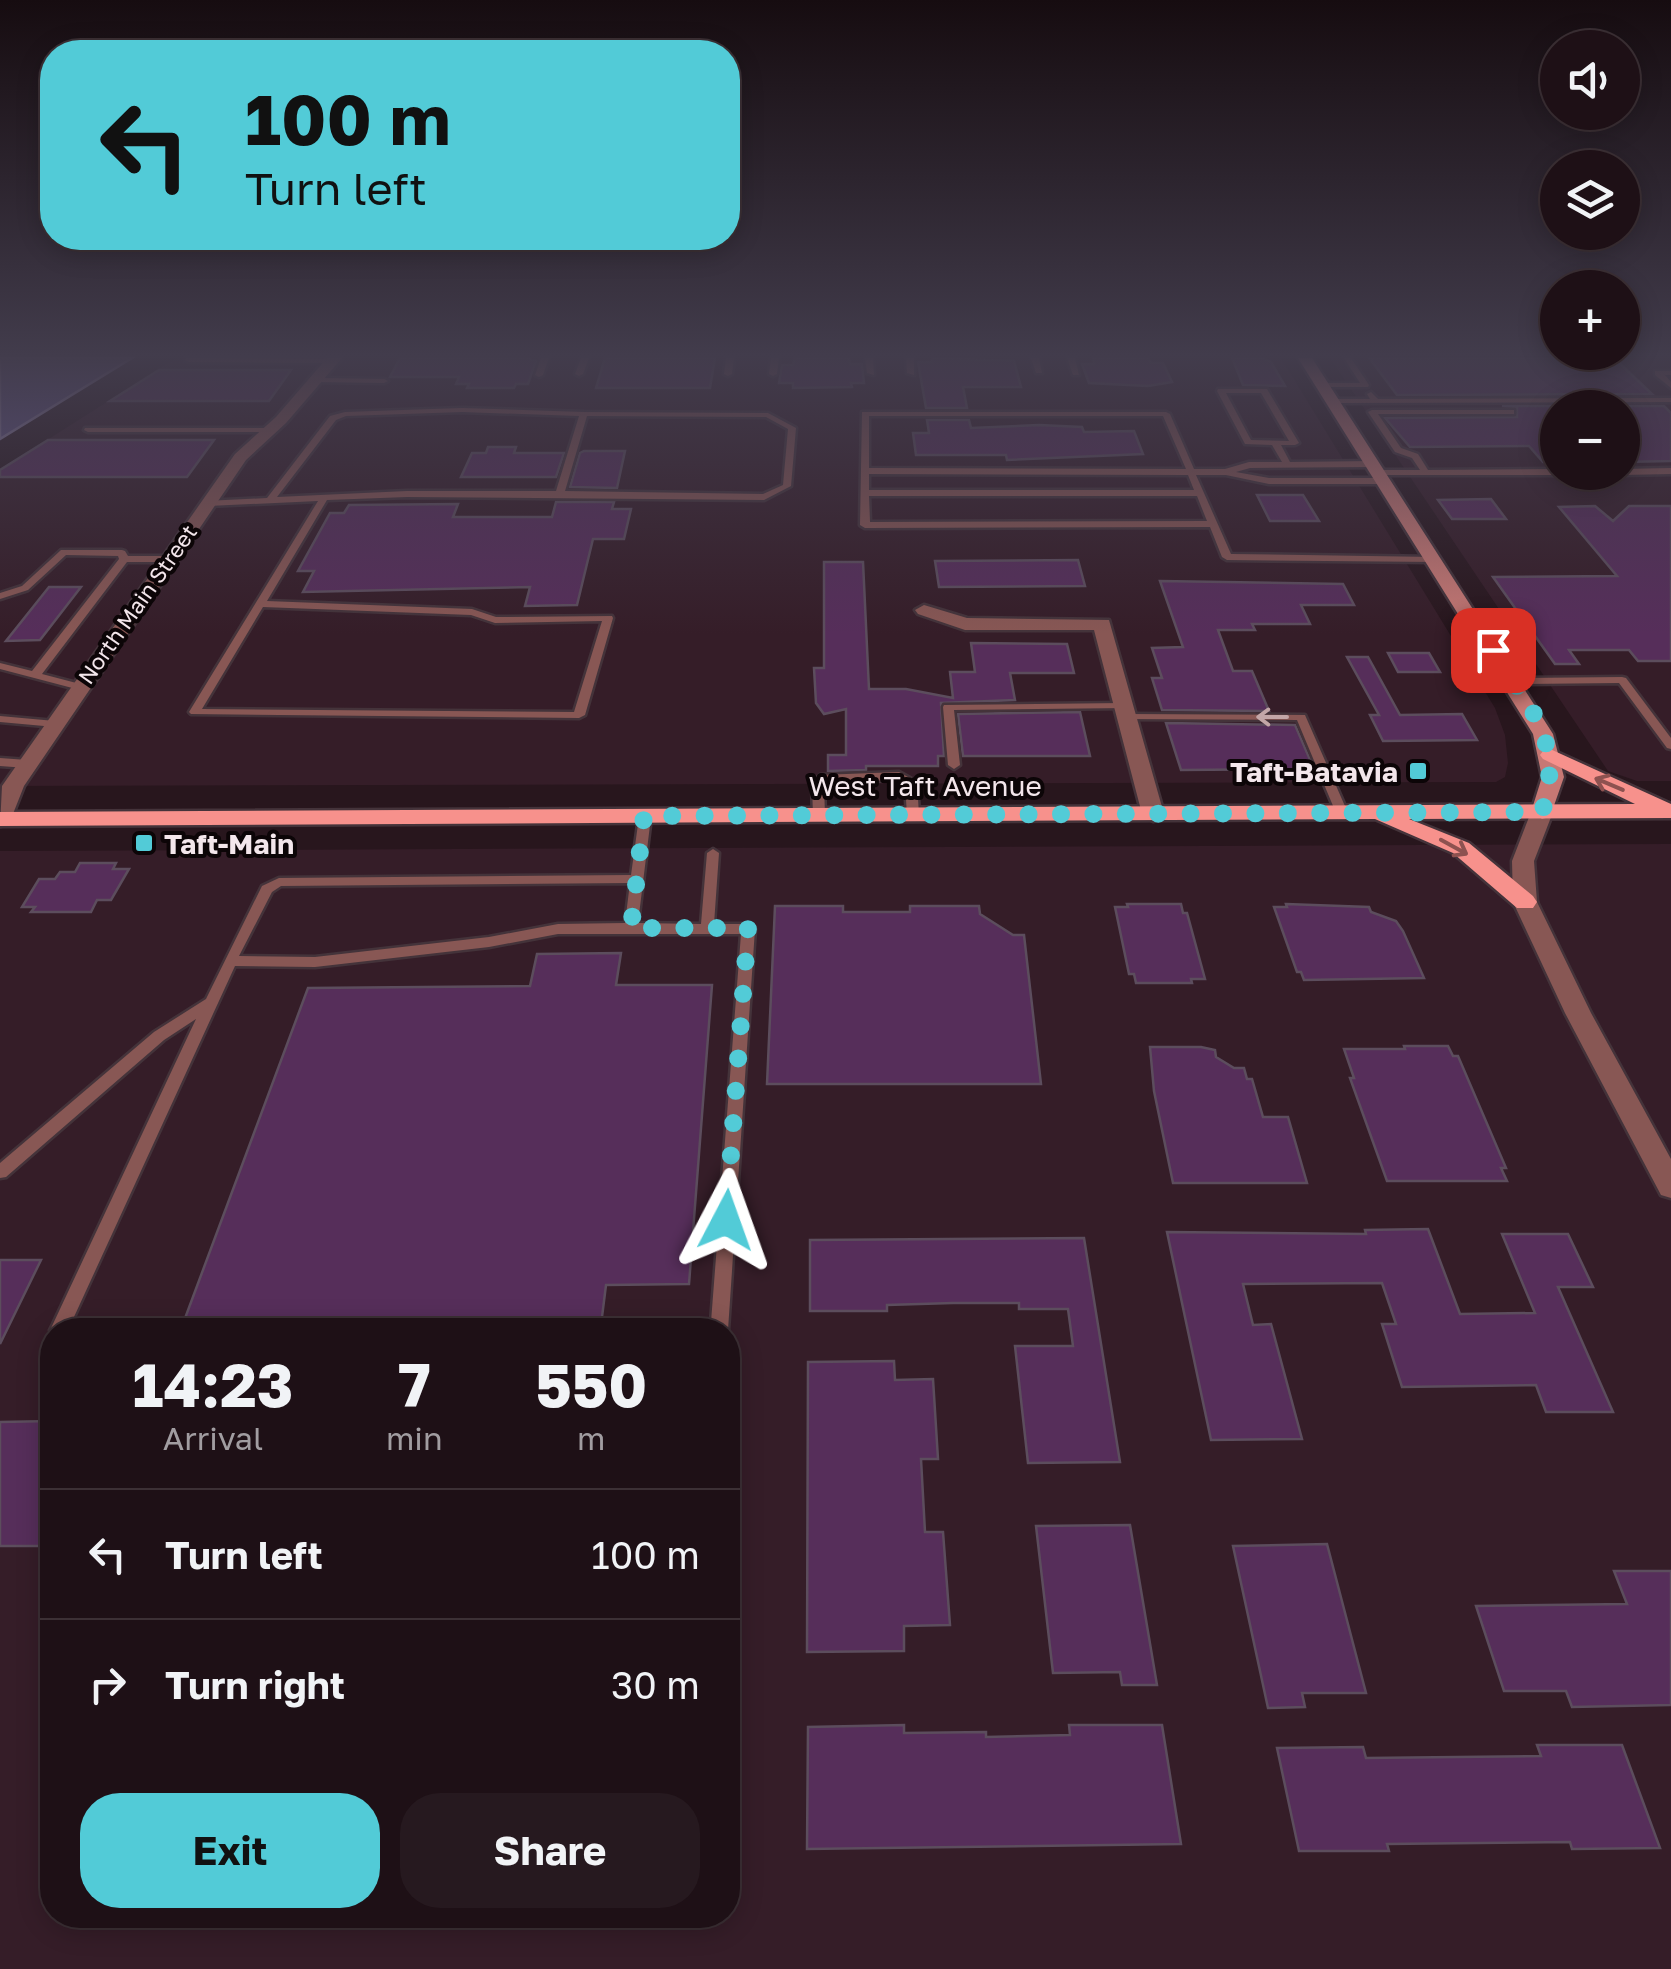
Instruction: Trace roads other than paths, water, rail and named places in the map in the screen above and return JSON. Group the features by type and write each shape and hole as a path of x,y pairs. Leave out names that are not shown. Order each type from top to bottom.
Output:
{"main road":[{"path":"1363,450 1512,681 1550,755 1552,777 1542,812"},
{"path":"1550,755 1669,811"},
{"name":"West Taft Avenue","path":"0,819 1669,811"},
{"path":"1371,813 1460,848 1525,902"}],"street":[{"name":"North Main Street","path":"0,819 11,788 27,764 248,450"},
{"path":"924,610 965,624 1102,624 1154,814"},
{"path":"1542,812 1522,861 1525,902 1578,1013 1671,1186"}],"lane":[{"path":"270,500 308,450"},
{"path":"560,494 573,450"},
{"path":"208,503 560,494 764,497 788,486 790,450"},
{"path":"865,450 866,526 1213,524"},
{"path":"1182,450 1227,558 1434,560"},
{"path":"1279,450 1287,464"},
{"path":"1398,450 1415,456 1426,473"},
{"path":"1226,472 1249,464 1287,464 1378,473"},
{"path":"865,471 1226,472 1269,482 1378,473 1540,472"},
{"path":"1640,472 1671,471"},
{"path":"866,492 1200,494"},
{"path":"260,604 472,612 494,620 608,618 578,715 196,712 260,604 324,498"},
{"path":"0,596 25,588 64,552 122,554 124,559"},
{"path":"124,559 169,560"},
{"path":"35,675 124,559"},
{"path":"0,666 80,687"},
{"path":"1512,681 1622,680 1671,746"},
{"path":"954,765 948,707 1300,717 1342,813"},
{"path":"0,719 55,724"},
{"path":"0,762 27,764"},
{"path":"818,816 818,782 824,778 899,776 911,782 913,815"},
{"path":"631,928 644,816"},
{"path":"706,928 713,852"},
{"path":"65,1318 267,889 279,882 637,880"},
{"path":"230,961 315,962 490,942 558,928 748,928 719,1318"},
{"path":"0,1172 159,1036 211,1002"}],"place":[{"name":"Taft-Batavia","path":"1418,771"},
{"name":"Taft-Main","path":"144,843"}]}
